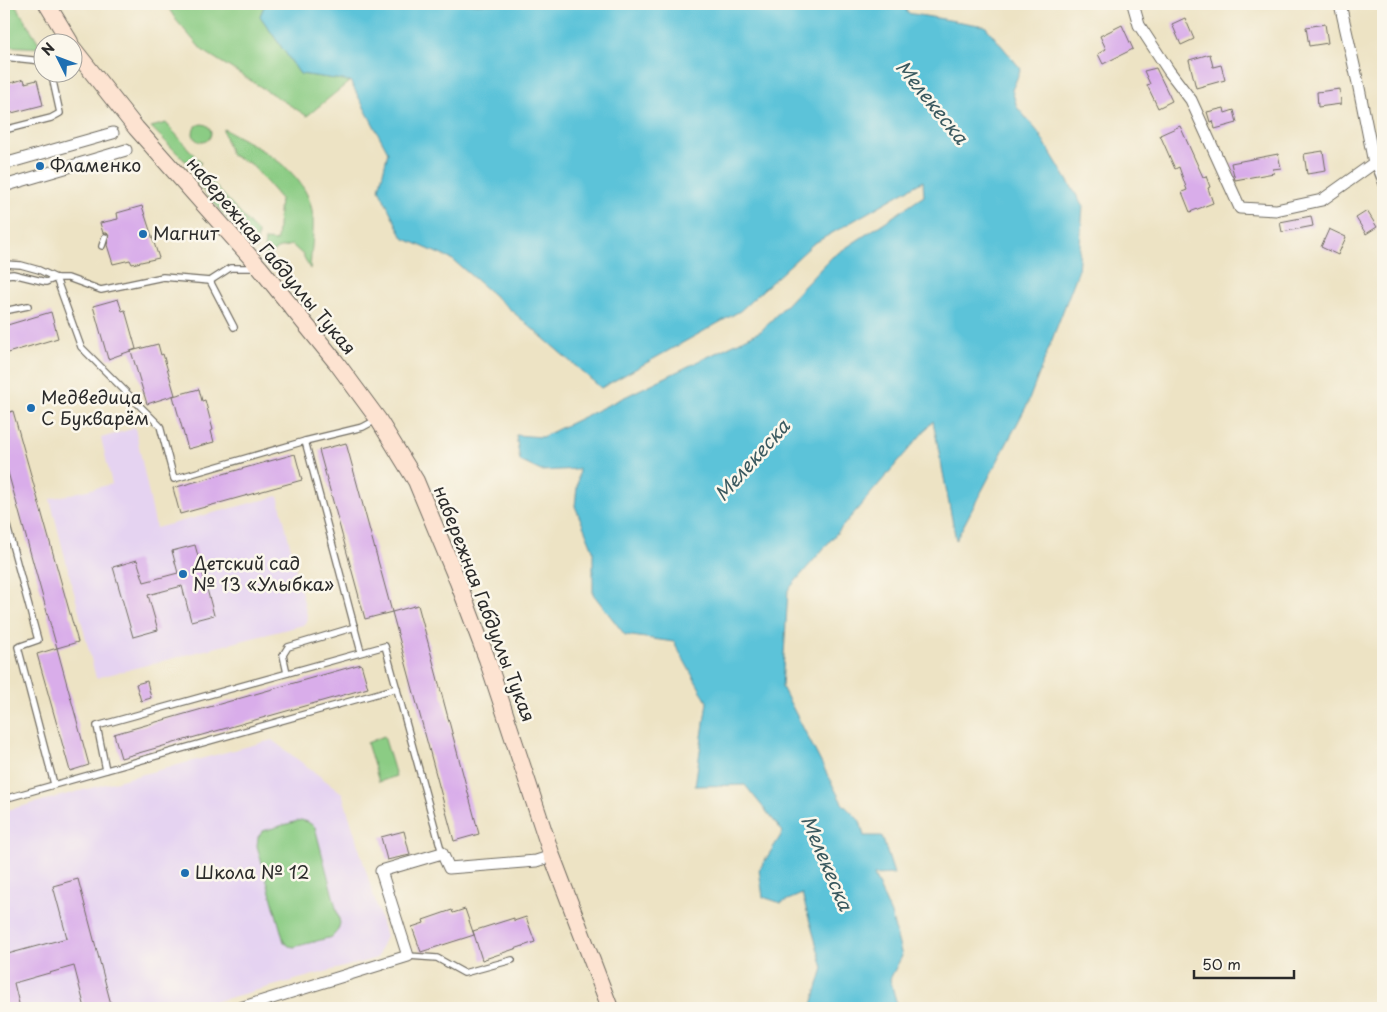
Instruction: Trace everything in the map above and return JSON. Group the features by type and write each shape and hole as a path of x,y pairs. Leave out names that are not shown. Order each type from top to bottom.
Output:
{"main road":[{"path":"47,4 64,32"},
{"name":"набережная Габдуллы Тукая","path":"82,60 136,128 260,268 336,362 378,420 416,481 458,582 552,856 610,1008"}],"street":[{"path":"1133,4 1139,25 1169,72 1191,100 1240,208 1276,210 1322,200 1374,163 1340,4"},
{"path":"4,164 113,133"},
{"path":"4,186 126,150"},
{"path":"240,1008 408,956 381,871 442,853 449,868 536,861 552,856"}],"lane":[{"path":"4,57 32,60"},
{"path":"4,130 51,118 60,113 53,82"},
{"path":"1374,163 1383,186"},
{"path":"102,246 105,237"},
{"path":"4,264 22,265 56,278 81,347 160,426 174,479 362,427 378,420"},
{"path":"4,275 13,274 46,282 56,278 68,278 101,290 163,277 210,281 230,268 260,268"},
{"path":"210,281 234,327"},
{"path":"4,311 28,306"},
{"path":"305,442 361,652"},
{"path":"4,515 38,640 18,646 54,784"},
{"path":"286,673 283,655 288,647 355,627"},
{"path":"106,770 97,726 385,646 442,853"},
{"path":"4,799 397,688"},
{"path":"408,956 437,958 464,973 512,960"}],"shaded area":[{"name":"Детский сад № 13 «Улыбка»","path":"135,428 156,528 278,496 308,619 303,625 96,678 50,499 112,484 101,438"},
{"name":"Школа № 12","path":"272,740 342,793 386,936 377,958 191,1008 4,1008 4,811"}],"green space":[{"path":"4,4 15,4 32,32 32,47 4,46"},
{"path":"166,4 265,4 260,16 300,74 350,81 307,116 202,50 176,20"},
{"path":"166,123 201,163 197,166 184,160 151,127"},
{"path":"202,124 208,127 211,133 208,139 202,142 196,139 193,133 196,127"},
{"path":"224,129 281,163 303,187 310,202 313,218 310,269 303,255 292,245 277,249 268,257 264,250 265,240 277,241 280,198 251,164 231,155"},
{"path":"191,177 210,180 258,233 256,251"},
{"path":"384,736 396,776 379,782 367,743"},
{"path":"301,820 315,827 340,923 338,930 332,937 294,947 284,942 257,846 258,837 263,831"}],"water":[{"name":"Мелекеска","path":"265,4 905,4 907,13 985,26 1021,69 1012,90 1017,107 1038,132 1083,206 1078,272 1027,405 956,540 933,421 788,590 782,687 842,803 860,821 864,836 882,836 894,874 874,875 891,914 902,956 890,979 898,1008 811,1008 823,968 802,894 781,903 763,897 759,870 783,832 745,785 695,786 707,702 674,642 625,635 593,594 593,550 575,506 579,469 541,471 520,461 516,435 542,437 761,331 832,257 924,196 923,181 813,244 740,311 601,388 453,260 403,238 379,189 388,152 350,81 300,74 260,16"}],"building":[{"path":"1185,18 1194,39 1181,45 1172,24"},
{"path":"1325,24 1328,43 1309,46 1306,27"},
{"path":"1122,25 1133,49 1103,64 1098,54 1106,49 1100,36"},
{"path":"1210,54 1213,67 1221,65 1225,80 1196,88 1189,60"},
{"path":"1156,68 1172,101 1158,108 1147,85 1150,84 1144,71"},
{"path":"24,79 25,83 37,82 43,105 4,115 4,85"},
{"path":"1340,89 1341,104 1318,107 1317,92"},
{"path":"1224,108 1225,113 1234,110 1237,123 1215,129 1213,121 1210,122 1207,112"},
{"path":"1180,126 1203,177 1206,176 1213,203 1190,212 1182,192 1187,190 1179,167 1175,169 1160,135"},
{"path":"1323,151 1326,171 1307,174 1304,154"},
{"path":"1278,154 1281,168 1273,169 1274,173 1235,180 1231,163"},
{"path":"142,206 159,258 132,264 130,260 113,264 107,245 109,236 107,233 103,233 100,223 118,219 117,213"},
{"path":"1367,211 1377,227 1366,234 1356,218"},
{"path":"1311,216 1313,226 1282,232 1280,222"},
{"path":"1329,229 1346,237 1338,255 1321,247"},
{"path":"118,299 122,311 125,310 136,349 108,359 93,306"},
{"path":"51,312 58,338 4,354 4,326"},
{"path":"158,344 161,355 163,354 175,395 147,404 131,351"},
{"path":"199,389 202,401 205,400 213,430 211,431 214,442 188,449 173,396"},
{"path":"13,411 78,642 57,648 4,458 4,414"},
{"path":"346,443 392,612 365,619 319,450"},
{"path":"295,454 302,480 180,514 173,488"},
{"path":"195,545 214,615 191,621 182,586 148,595 158,630 133,637 113,567 137,560 144,582 178,573 172,551"},
{"path":"418,605 479,834 454,841 392,612"},
{"path":"57,648 89,765 70,771 37,654"},
{"path":"361,664 368,688 121,758 114,734"},
{"path":"147,681 151,698 141,701 136,684"},
{"path":"404,831 410,855 387,860 381,837"},
{"path":"78,879 112,1008 85,1008 74,966 14,983 20,1008 4,1008 4,955 67,938 53,886"},
{"path":"465,909 474,935 421,952 412,927 424,923 423,920 452,910 453,913"},
{"path":"526,917 535,942 482,960 473,931 514,918 514,921"}],"place":[{"name":"Фламенко","path":"40,166"},
{"name":"Магнит","path":"143,234"},
{"name":"Медведица С Букварём","path":"31,408"},
{"name":"Детский сад № 13 «Улыбка»","path":"183,574"},
{"name":"Школа № 12","path":"185,873"}]}
